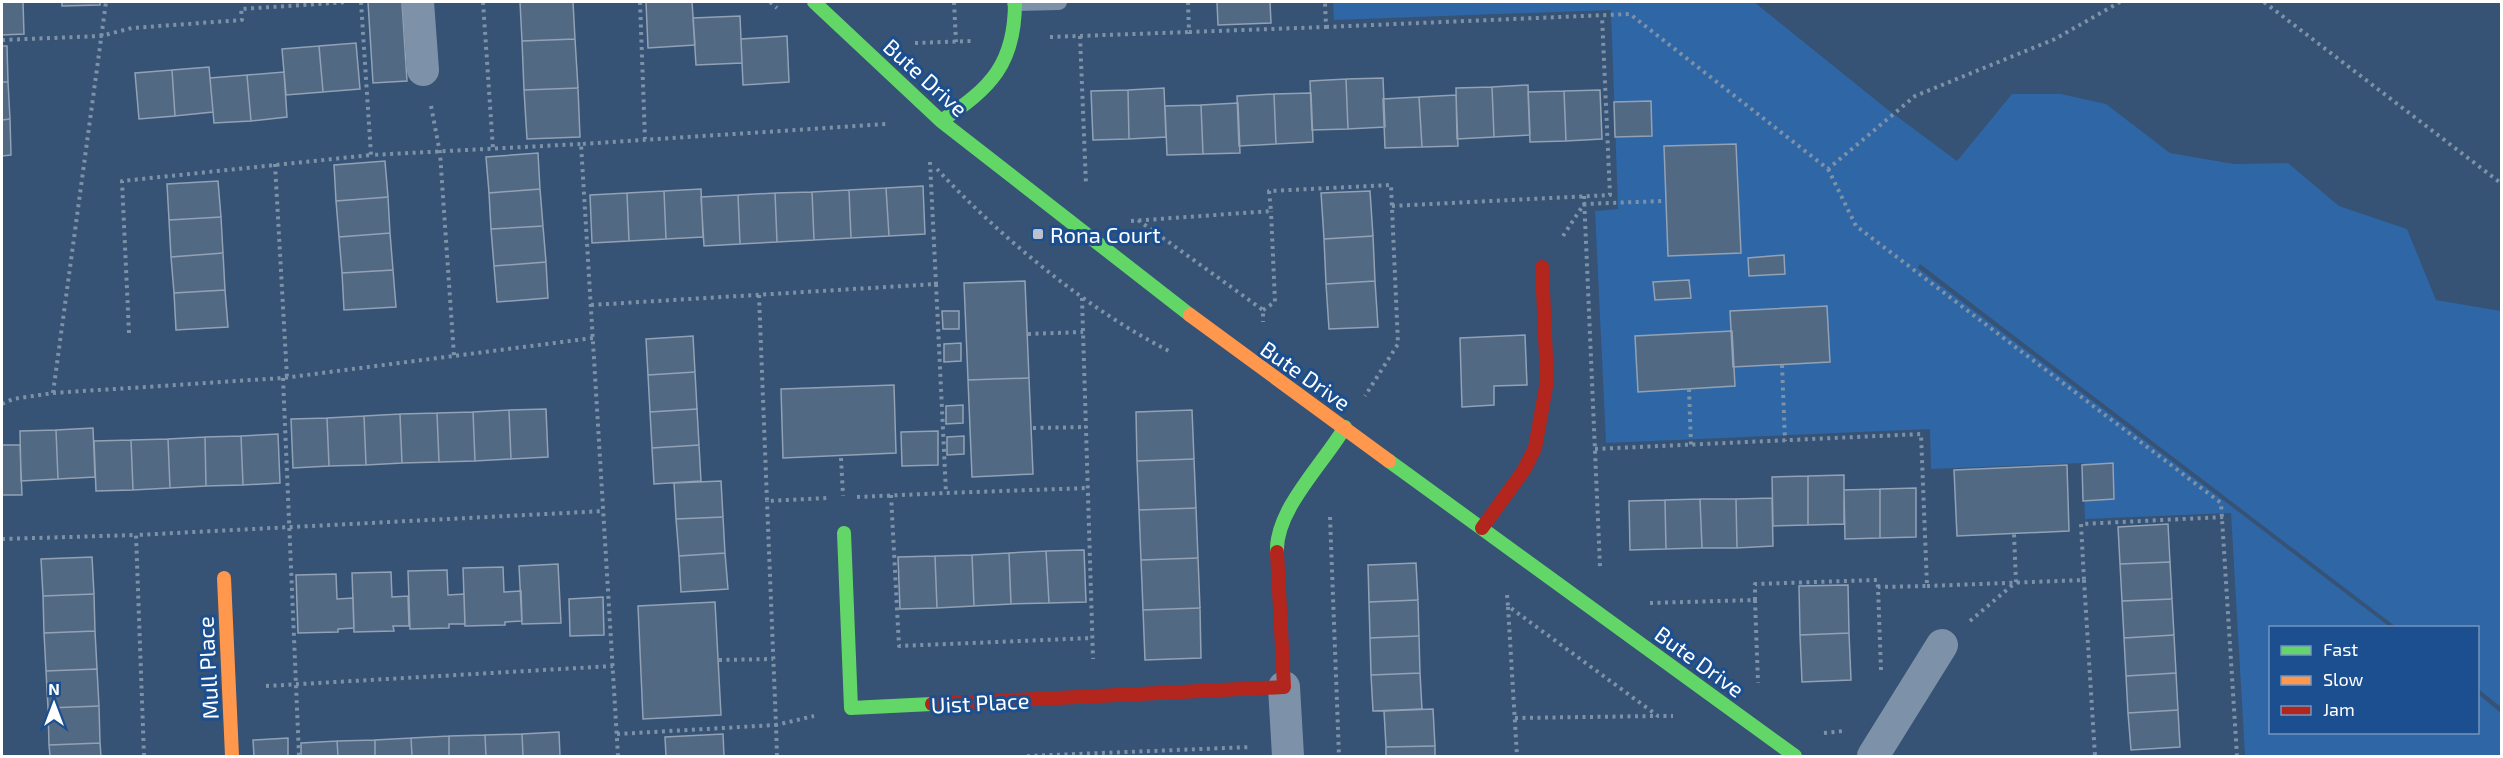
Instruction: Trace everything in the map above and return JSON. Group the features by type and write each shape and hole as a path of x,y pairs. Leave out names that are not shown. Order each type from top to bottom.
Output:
{"street":[{"path":"418,2 423,70"},
{"name":"Bute Drive","path":"814,2 941,121 1226,343 1795,756"},
{"path":"941,121 964,107 989,81 1011,50 1015,2"},
{"path":"1482,528 1524,470 1535,448 1547,381 1542,267"},
{"path":"1288,756 1276,542 1288,510 1332,450 1345,428"},
{"path":"844,532 851,708"},
{"name":"Mull Place","path":"224,578 232,756"},
{"path":"1873,756 1942,645"},
{"name":"Uist Place","path":"851,708 1284,687"}],"lane":[{"path":"1015,2 1059,2"}],"path":[{"path":"52,393 106,2"},
{"path":"2,40 101,36 132,28 242,20 241,9 348,2"},
{"path":"361,2 371,155"},
{"path":"483,2 493,149"},
{"path":"640,2 645,139"},
{"path":"770,2 778,10"},
{"path":"954,2 956,42"},
{"path":"1188,2 1189,32"},
{"path":"1325,2 1326,27"},
{"path":"1828,169 1915,96 2055,39 2120,2"},
{"path":"2264,2 2502,184"},
{"path":"912,44 1630,14 1828,169 1856,226 2221,503 2224,517 2237,756"},
{"path":"1392,206 1610,195 1602,16"},
{"path":"1080,36 1086,186"},
{"path":"423,70 440,153 454,356"},
{"path":"129,333 122,181 371,155 440,153 941,121"},
{"path":"581,144 618,756"},
{"path":"924,154 969,204 1082,298 1147,340 1176,354"},
{"path":"930,162 946,493"},
{"path":"275,164 298,756"},
{"path":"1263,310 1275,302 1269,191 1391,185 1398,344 1361,401"},
{"path":"1584,196 1600,575 1592,569"},
{"path":"1584,204 1663,201"},
{"path":"1542,267 1584,204"},
{"path":"1127,221 1271,211"},
{"path":"1138,220 1263,310"},
{"path":"591,304 936,284"},
{"path":"759,295 777,756"},
{"path":"1082,298 1093,669"},
{"path":"1263,310 1263,330"},
{"path":"1028,334 1083,332"},
{"path":"2,404 13,399 52,393 285,378 593,338"},
{"path":"1782,365 1785,441"},
{"path":"1689,390 1691,445"},
{"path":"1033,428 1086,427"},
{"path":"1595,449 1922,434 1927,586"},
{"path":"767,501 1088,488"},
{"path":"891,495 899,646 1092,638"},
{"path":"2,539 136,535 604,511"},
{"path":"1329,511 1339,756"},
{"path":"2095,756 2081,524 2224,517"},
{"path":"2014,534 2016,582"},
{"path":"136,535 144,756"},
{"path":"1758,692 1755,584 1877,580 1881,680"},
{"path":"1878,587 2084,580"},
{"path":"1942,645 2016,582"},
{"path":"1506,584 1517,756"},
{"path":"1638,603 1755,600"},
{"path":"1508,606 1658,716"},
{"path":"719,660 773,659"},
{"path":"229,687 613,666"},
{"path":"617,734 776,725 851,708"},
{"path":"1515,718 1677,715"},
{"path":"1817,732 1825,734 1846,730"},
{"path":"1026,756 1102,755 1257,747"}],"shaded area":[{"path":"1333,2 1754,2 1887,109 1957,161 2012,94 2061,94 2106,104 2170,153 2234,164 2288,163 2339,206 2407,229 2436,300 2501,311 2501,707 2479,690 2479,626 2395,626 1920,264 1918,268 2389,626 2269,626 2269,734 2479,734 2479,695 2501,713 2501,756 2245,756 2231,513 2085,519 2083,463 1931,469 1930,429 1606,443 1595,211 1618,209 1611,10 1334,20"}],"building":[{"path":"2,2 23,2 24,34 2,35"},
{"path":"62,2 100,2 100,5 62,6"},
{"path":"368,2 402,2 407,81 373,83"},
{"path":"520,2 573,2 575,39 522,41"},
{"path":"646,2 692,2 695,45 648,48"},
{"path":"1217,2 1270,2 1271,23 1218,25"},
{"path":"740,16 742,63 696,65 693,18"},
{"path":"787,36 789,82 743,85 741,39"},
{"path":"575,39 578,88 524,90 522,41"},
{"path":"356,43 360,89 323,92 319,46"},
{"path":"2,46 7,46 8,82 2,82"},
{"path":"319,46 323,92 286,95 282,49"},
{"path":"209,67 213,112 175,116 172,70"},
{"path":"172,70 175,116 139,119 135,73"},
{"path":"284,72 287,117 251,121 247,75"},
{"path":"247,75 251,121 214,123 210,78"},
{"path":"1383,78 1385,127 1348,129 1346,79"},
{"path":"1346,79 1348,129 1312,130 1310,81"},
{"path":"2,82 8,82 10,119 2,120"},
{"path":"1528,85 1530,135 1494,137 1492,87"},
{"path":"1492,87 1494,137 1457,139 1456,88"},
{"path":"578,88 580,137 527,139 524,90"},
{"path":"1164,88 1166,137 1129,139 1128,90"},
{"path":"1128,90 1129,139 1093,140 1091,91"},
{"path":"1600,90 1602,139 1566,141 1564,91"},
{"path":"1564,91 1566,141 1530,142 1528,92"},
{"path":"1311,93 1313,142 1276,144 1274,94"},
{"path":"1274,94 1276,144 1239,146 1237,96"},
{"path":"1456,95 1458,146 1422,147 1419,97"},
{"path":"1419,97 1422,147 1385,148 1383,99"},
{"path":"1651,101 1652,136 1615,137 1614,102"},
{"path":"1238,103 1240,153 1203,154 1201,105"},
{"path":"1201,105 1203,154 1167,155 1165,106"},
{"path":"10,119 11,155 2,156 2,120"},
{"path":"1736,144 1741,253 1668,256 1664,146"},
{"path":"538,153 540,189 489,193 486,157"},
{"path":"385,161 388,197 336,201 334,165"},
{"path":"218,181 221,217 169,220 167,184"},
{"path":"923,186 925,234 889,236 886,188"},
{"path":"886,188 889,236 851,238 849,190"},
{"path":"540,189 543,226 491,229 489,193"},
{"path":"701,189 703,237 666,239 664,191"},
{"path":"849,190 851,238 814,240 812,192"},
{"path":"664,191 666,239 629,241 627,193"},
{"path":"1370,191 1373,236 1324,239 1321,193"},
{"path":"812,192 814,240 777,242 775,193"},
{"path":"627,193 629,241 592,243 590,195"},
{"path":"775,193 777,242 740,244 738,195"},
{"path":"738,195 740,244 704,246 701,197"},
{"path":"388,197 390,233 339,237 336,201"},
{"path":"221,217 223,253 171,257 169,220"},
{"path":"543,226 546,262 494,266 491,229"},
{"path":"390,233 393,270 342,273 339,237"},
{"path":"1373,236 1375,281 1326,284 1324,239"},
{"path":"223,253 225,290 174,293 171,257"},
{"path":"1784,255 1785,274 1749,276 1748,258"},
{"path":"546,262 548,298 497,302 494,266"},
{"path":"393,270 396,307 344,310 342,273"},
{"path":"1689,280 1691,298 1655,300 1653,282"},
{"path":"1025,281 1029,378 968,380 964,283"},
{"path":"1375,281 1378,327 1329,329 1326,284"},
{"path":"225,290 228,327 176,330 174,293"},
{"path":"1827,306 1830,362 1733,367 1730,311"},
{"path":"942,311 959,311 959,329 943,329"},
{"path":"1732,331 1735,386 1638,392 1635,336"},
{"path":"1525,335 1527,385 1494,386 1494,405 1462,407 1460,338"},
{"path":"693,336 695,372 648,375 646,339"},
{"path":"961,343 961,361 944,362 944,344"},
{"path":"695,372 697,409 650,412 648,375"},
{"path":"1029,378 1033,474 972,477 968,380"},
{"path":"894,385 896,453 783,458 781,389"},
{"path":"963,405 963,423 946,424 946,406"},
{"path":"546,409 548,457 511,459 509,410"},
{"path":"697,409 699,445 652,448 650,412"},
{"path":"509,410 511,459 475,461 473,412"},
{"path":"1192,410 1194,459 1137,461 1136,412"},
{"path":"473,412 475,461 439,462 437,413"},
{"path":"437,413 439,462 402,463 400,414"},
{"path":"400,414 402,463 366,465 364,416"},
{"path":"364,416 366,465 329,466 327,418"},
{"path":"327,418 329,466 293,468 291,419"},
{"path":"93,428 95,477 58,479 56,430"},
{"path":"56,430 58,479 21,481 20,431"},
{"path":"938,431 938,465 902,466 901,432"},
{"path":"278,434 280,483 243,485 241,436"},
{"path":"241,436 243,485 206,486 205,437"},
{"path":"964,436 964,454 947,455 947,437"},
{"path":"205,437 206,486 170,488 168,439"},
{"path":"168,439 170,488 133,490 131,440"},
{"path":"131,440 133,490 96,491 94,441"},
{"path":"2,445 20,445 22,495 2,495"},
{"path":"699,445 701,481 654,484 652,448"},
{"path":"1194,459 1196,508 1139,510 1137,461"},
{"path":"2113,463 2114,499 2083,501 2082,465"},
{"path":"2067,465 2069,531 1957,536 1954,470"},
{"path":"1844,475 1844,524 1808,525 1808,476"},
{"path":"1808,476 1808,525 1773,526 1772,477"},
{"path":"721,481 723,517 676,519 674,483"},
{"path":"1916,488 1916,537 1880,538 1880,489"},
{"path":"1880,489 1880,538 1845,539 1844,490"},
{"path":"1772,498 1773,546 1737,548 1736,499"},
{"path":"1700,499 1702,548 1666,549 1665,500"},
{"path":"1700,499 1736,499 1737,548 1702,548"},
{"path":"1665,500 1666,549 1630,550 1629,501"},
{"path":"1196,508 1198,558 1141,560 1139,510"},
{"path":"723,517 725,553 679,556 676,519"},
{"path":"2168,524 2170,562 2120,564 2118,527"},
{"path":"1084,550 1086,602 1049,603 1046,551"},
{"path":"1046,551 1049,603 1011,604 1009,553"},
{"path":"725,553 728,589 681,592 679,556"},
{"path":"1009,553 1011,604 974,606 972,555"},
{"path":"972,555 974,606 937,608 935,556"},
{"path":"935,556 937,608 900,609 898,557"},
{"path":"92,557 94,594 43,596 41,559"},
{"path":"1198,558 1200,608 1143,610 1141,560"},
{"path":"2170,562 2172,599 2122,601 2120,564"},
{"path":"1416,563 1418,600 1369,602 1368,565"},
{"path":"558,564 561,623 522,624 519,566"},
{"path":"503,567 504,592 521,591 522,621 505,622 505,625 465,626 463,568"},
{"path":"447,570 448,595 464,594 465,624 449,624 449,628 410,629 408,571"},
{"path":"391,572 392,597 408,596 409,626 393,626 394,631 354,632 352,573"},
{"path":"336,574 337,599 353,598 354,628 338,629 338,632 298,633 296,575"},
{"path":"1848,585 1849,633 1800,635 1799,586"},
{"path":"94,594 95,631 44,633 43,596"},
{"path":"603,597 604,635 570,636 569,599"},
{"path":"2172,599 2174,635 2124,638 2122,601"},
{"path":"1418,600 1419,636 1370,638 1369,602"},
{"path":"715,602 721,715 643,719 638,606"},
{"path":"1200,608 1201,658 1145,660 1143,610"},
{"path":"95,631 97,669 46,671 44,633"},
{"path":"1849,633 1851,680 1802,682 1800,635"},
{"path":"2174,635 2176,673 2126,676 2124,638"},
{"path":"1419,636 1420,673 1371,675 1370,638"},
{"path":"97,669 99,706 48,708 46,671"},
{"path":"1420,673 1422,709 1373,711 1371,675"},
{"path":"2176,673 2178,710 2128,713 2126,676"},
{"path":"99,706 100,743 49,745 48,708"},
{"path":"1433,709 1435,746 1386,747 1384,711"},
{"path":"2178,710 2180,747 2131,750 2128,713"},
{"path":"559,732 560,756 523,756 522,734"},
{"path":"522,734 523,756 486,756 485,735"},
{"path":"723,734 724,756 666,756 665,737"},
{"path":"485,735 486,756 449,756 449,736"},
{"path":"449,736 449,756 412,756 411,738"},
{"path":"288,738 288,756 254,756 253,740"},
{"path":"411,738 412,756 375,756 375,740"},
{"path":"375,740 375,756 338,756 337,741"},
{"path":"337,741 338,756 301,756 301,743"},
{"path":"100,743 101,756 50,756 49,745"},
{"path":"1435,746 1435,756 1386,756 1386,747"}],"traffic: fast":[{"path":"814,2 941,121 1190,315"},
{"path":"941,121 974,97 997,72 1010,42 1015,2"},
{"path":"1277,552 1278,536 1292,503 1345,427"},
{"path":"1389,461 1795,756"},
{"path":"844,533 851,708 932,704"}],"traffic: slow":[{"path":"1190,315 1389,461"},
{"path":"224,578 232,756"}],"traffic: jam":[{"path":"1482,528 1524,470 1535,448 1547,381 1542,267"},
{"path":"932,704 1284,687 1277,552"}],"place":[{"name":"Rona Court","path":"1038,234"}]}
